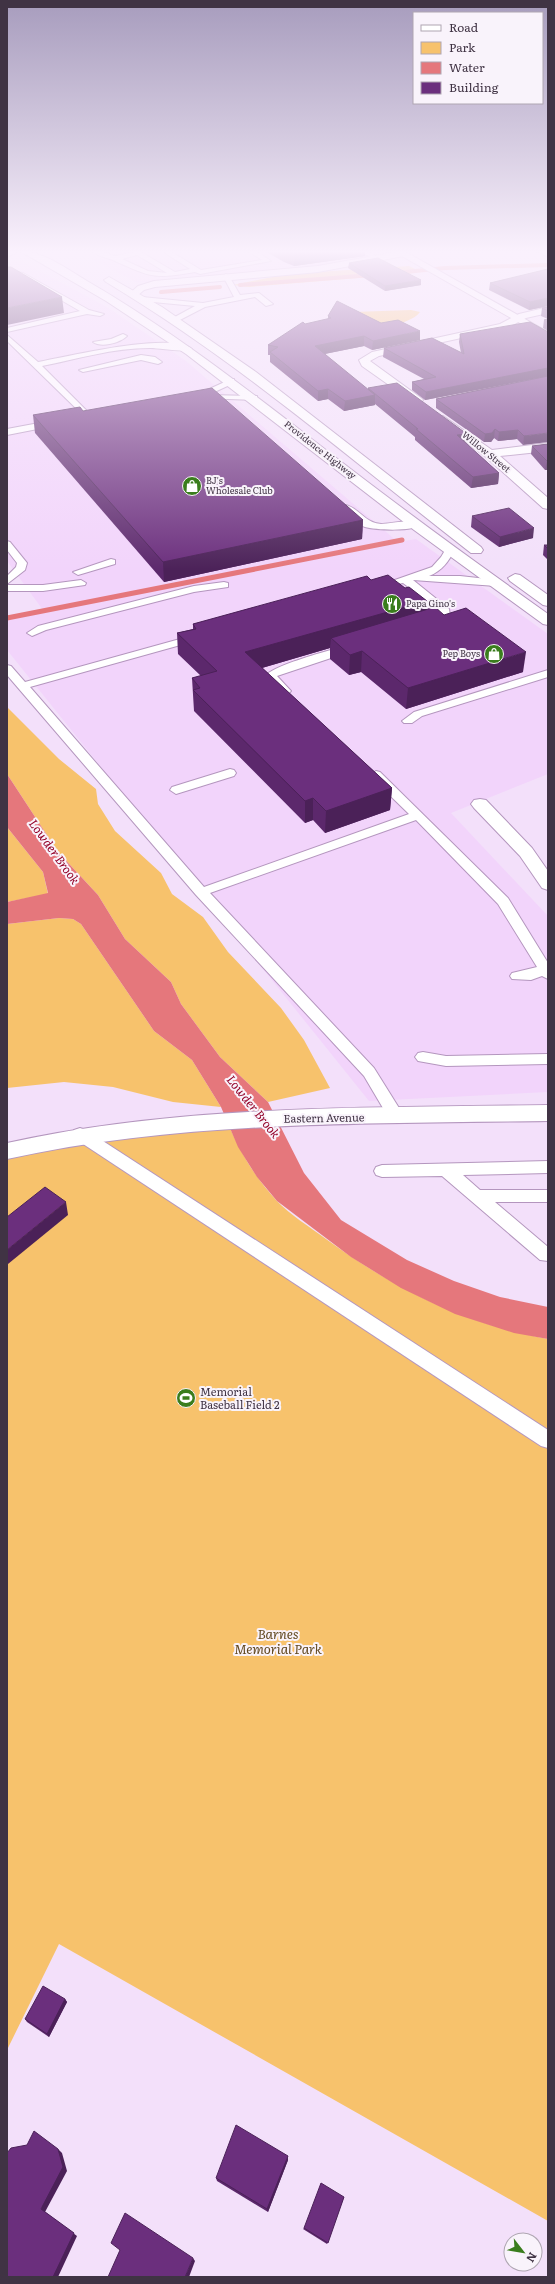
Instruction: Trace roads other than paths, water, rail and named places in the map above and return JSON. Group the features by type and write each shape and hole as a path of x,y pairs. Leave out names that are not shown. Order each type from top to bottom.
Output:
{"main road":[{"name":"Providence Highway","path":"200,358 416,524 548,621"},
{"name":"Providence Highway","path":"228,358 257,378 486,557"},
{"name":"Willow Street","path":"369,358 364,360 366,364 428,407 490,454 548,505"},
{"path":"490,454 548,447"},
{"path":"503,569 548,602"},
{"path":"480,804 526,852 548,884"},
{"name":"Eastern Avenue","path":"7,1151 80,1134 170,1123 396,1116 547,1115"}],"lane":[{"path":"7,432 92,417 28,358"},
{"path":"36,365 77,358"},
{"path":"83,370 117,364 132,358 147,358 158,362"},
{"path":"187,400 197,397 231,381"},
{"path":"197,397 254,398"},
{"path":"215,397 230,408"},
{"path":"340,502 364,523 370,525 390,526 416,524"},
{"path":"7,544 22,563 21,568 7,581"},
{"path":"384,584 405,580 439,568 446,560 450,549"},
{"path":"78,572 111,562"},
{"path":"405,580 460,579 496,583"},
{"path":"405,580 440,605 445,613 440,621 418,629"},
{"path":"7,588 44,588 81,583"},
{"path":"32,633 42,628 188,590 224,585"},
{"path":"22,686 211,633"},
{"path":"297,702 271,677 272,674 285,668 359,646"},
{"path":"7,668 201,892 369,1072 380,1086 396,1116"},
{"path":"408,721 418,714 548,673"},
{"path":"366,767 418,815 503,901 546,972 517,976"},
{"path":"176,790 230,773"},
{"path":"201,892 418,815"},
{"path":"423,1058 446,1061 548,1059"},
{"path":"80,1134 548,1440"},
{"path":"382,1170 548,1167"},
{"path":"445,1169 546,1255"},
{"path":"476,1196 546,1193"}],"water":[{"name":"Lowder Brook","path":"7,774 58,852 98,895 125,939 171,982 181,1004 220,1057 268,1102 304,1173 341,1220 407,1260 454,1281 500,1297 548,1307 548,1339 514,1333 455,1314 401,1288 351,1257 277,1201 257,1177 238,1147 221,1107 192,1060 154,1031 81,924 73,919 59,918 7,924 7,902 48,893 43,872 7,827"}],"waterway":[{"path":"7,618 402,540"}],"place":[{"name":"BJ's Wholesale Club","path":"192,486"},
{"name":"Papa Gino's","path":"392,604"},
{"name":"Pep Boys","path":"494,654"},
{"name":"Memorial Baseball Field 2","path":"186,1398"}],"park label":[{"name":"Barnes Memorial Park","path":"278,1642"}]}
